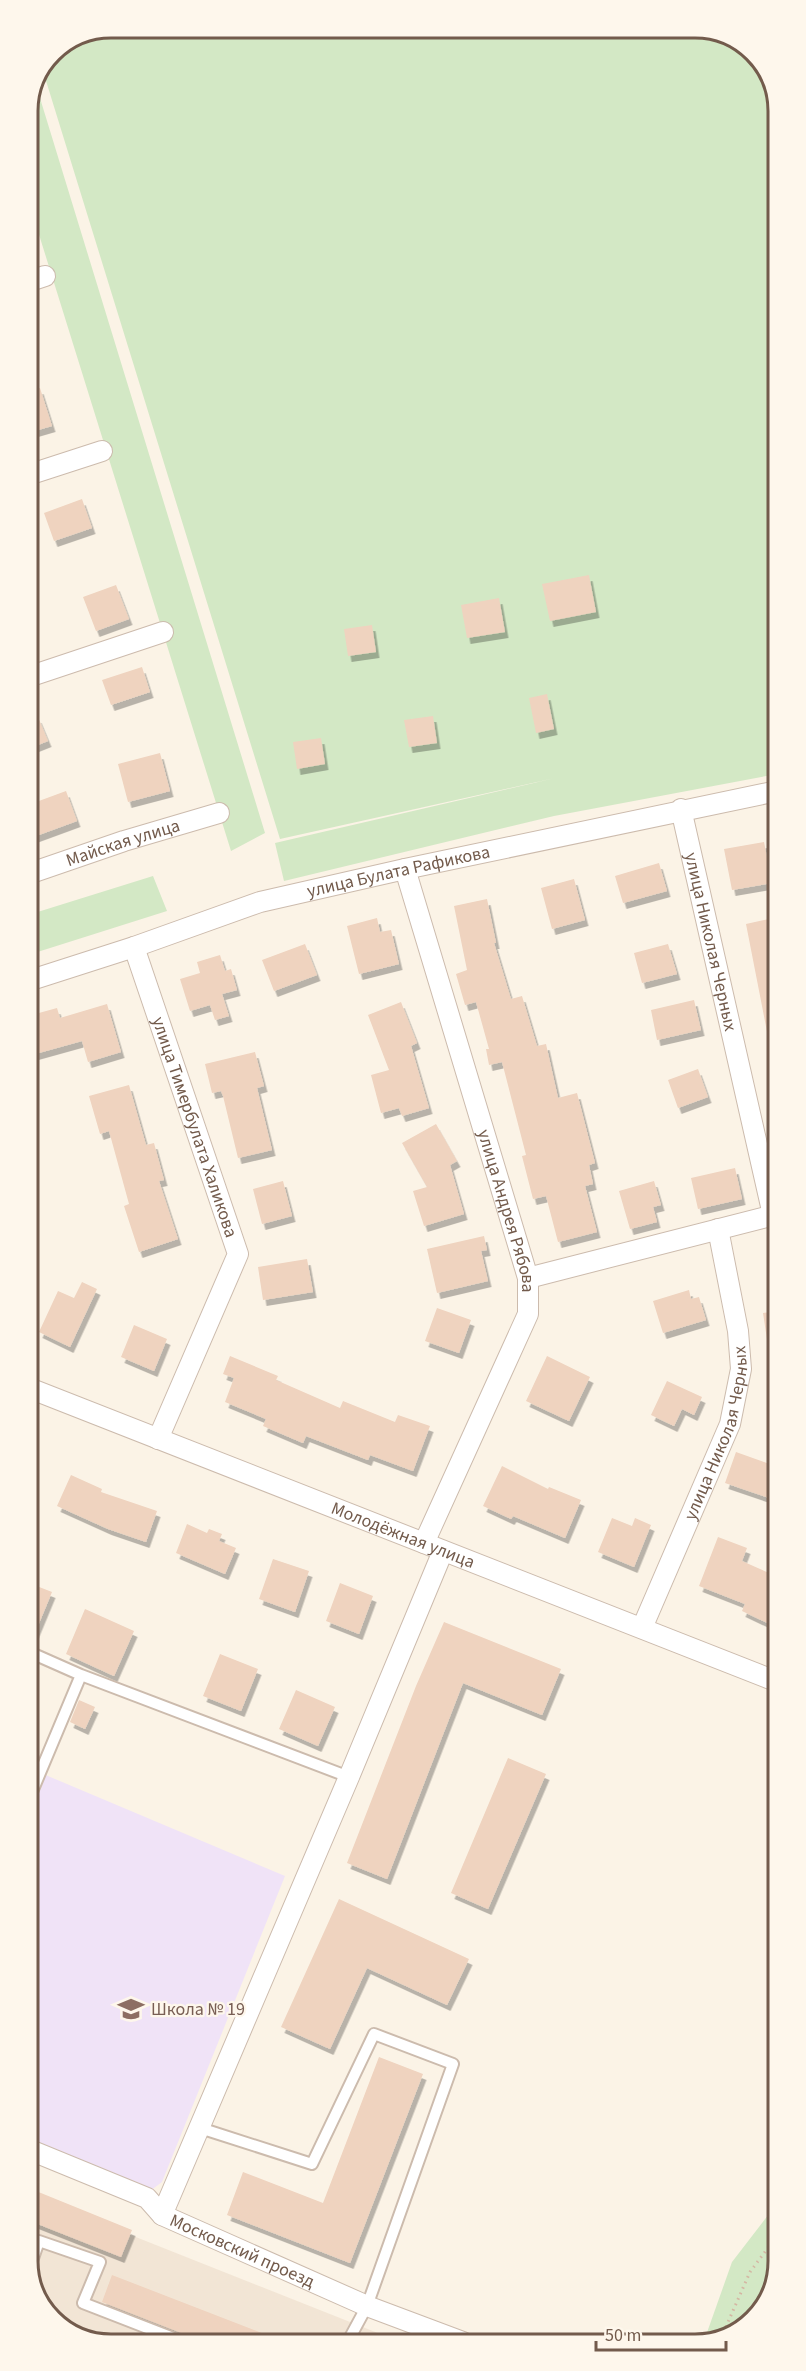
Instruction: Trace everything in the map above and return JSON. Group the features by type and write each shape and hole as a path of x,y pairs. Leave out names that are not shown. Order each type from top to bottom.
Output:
{"street":[{"path":"38,472 102,451"},
{"path":"38,674 163,632"},
{"name":"улица Булата Рафикова","path":"38,978 134,947 260,902 405,868 768,793"},
{"name":"улица Николая Черных","path":"681,810 768,1185"},
{"name":"Майская улица","path":"38,871 124,841 219,813"},
{"name":"улица Андрея Рябова","path":"405,868 528,1278 528,1314 424,1543"},
{"name":"улица Тимербулата Халикова","path":"134,947 238,1254 158,1439"},
{"path":"528,1278 768,1217"},
{"name":"улица Николая Черных","path":"642,1628 730,1424 741,1369 738,1331 718,1229"},
{"name":"Молодёжная улица","path":"38,1392 768,1678"},
{"path":"162,2215 443,1551"},
{"name":"Московский проезд","path":"38,2153 147,2198 162,2215 367,2306 441,2334"}],"lane":[{"path":"38,1656 81,1675 349,1777"},
{"path":"38,1777 81,1675"},
{"path":"200,2128 312,2164 374,2034 453,2064 367,2306 352,2333"},
{"path":"38,2244 39,2241 100,2262 83,2303 160,2333"}],"path":[{"path":"726,2327 750,2272 768,2248"}],"shaded area":[{"name":"Школа № 19","path":"38,1772 285,1876 162,2182 150,2191 38,2145"},
{"path":"38,2198 379,2333 106,2333 83,2328 62,2315 47,2297 43,2288 38,2270"}],"green space":[{"path":"111,38 700,38 714,40 732,47 744,56 759,74 768,101 768,776 554,816 284,881 275,843 555,778 280,839 45,79 50,70 70,50 83,43"},
{"path":"39,95 265,833 231,851 38,231"},
{"path":"153,876 167,911 38,952 38,912"},
{"path":"768,2215 767,2275 761,2293 753,2305 736,2321 707,2333 732,2262"}],"building":[{"path":"38,388 40,388 52,426 38,430"},
{"path":"82,499 92,528 54,541 44,513"},
{"path":"589,575 596,612 550,621 542,584"},
{"path":"116,585 129,619 96,631 83,597"},
{"path":"499,598 505,632 467,638 461,605"},
{"path":"372,625 376,652 348,656 344,629"},
{"path":"142,667 150,692 111,705 102,680"},
{"path":"547,694 554,729 536,733 529,698"},
{"path":"433,716 437,743 409,747 404,720"},
{"path":"38,717 48,741 38,745"},
{"path":"321,738 325,764 297,769 293,742"},
{"path":"160,753 170,791 128,802 118,764"},
{"path":"66,791 77,821 38,835 38,801"},
{"path":"764,842 768,862 768,884 732,890 724,849"},
{"path":"659,863 667,891 623,903 615,876"},
{"path":"574,879 585,920 552,929 541,888"},
{"path":"487,899 496,943 494,943 511,999 522,996 537,1046 546,1044 558,1098 577,1093 595,1163 589,1165 593,1184 585,1186 597,1232 558,1242 546,1196 533,1199 522,1156 526,1155 502,1062 489,1065 486,1049 489,1049 476,1002 465,1005 456,974 467,970 454,906"},
{"path":"377,918 380,932 391,930 399,964 359,974 347,926"},
{"path":"768,919 768,1037 746,924"},
{"path":"305,944 317,975 274,991 262,960"},
{"path":"668,944 677,974 642,983 634,953"},
{"path":"220,955 225,971 231,969 237,990 222,994 229,1016 215,1020 210,1005 190,1011 180,979 200,973 197,962"},
{"path":"694,1000 701,1030 657,1040 651,1010"},
{"path":"401,1002 417,1043 411,1046 429,1108 402,1116 399,1108 381,1113 371,1075 389,1070 368,1015"},
{"path":"107,1004 121,1052 88,1062 82,1041 38,1053 38,1013 57,1008 60,1018"},
{"path":"255,1052 264,1086 257,1088 272,1150 238,1158 223,1096 221,1091 212,1093 205,1064"},
{"path":"698,1069 708,1097 678,1108 668,1080"},
{"path":"129,1085 146,1145 154,1143 164,1180 159,1181 178,1239 139,1252 124,1206 129,1204 109,1131 100,1134 89,1096"},
{"path":"436,1124 457,1161 450,1165 464,1214 424,1226 413,1191 427,1187 402,1143"},
{"path":"735,1168 742,1199 698,1209 691,1178"},
{"path":"283,1181 292,1216 262,1224 253,1189"},
{"path":"654,1181 661,1205 653,1207 657,1222 630,1229 619,1191"},
{"path":"484,1236 487,1250 481,1251 488,1281 437,1293 427,1249"},
{"path":"307,1259 313,1292 263,1300 258,1267"},
{"path":"82,1282 97,1289 70,1347 39,1332 58,1291 74,1298"},
{"path":"689,1290 691,1299 699,1297 706,1320 663,1333 653,1301"},
{"path":"437,1308 471,1320 459,1353 425,1341"},
{"path":"768,1312 768,1346 763,1313"},
{"path":"134,1325 167,1339 154,1371 121,1357"},
{"path":"230,1356 278,1376 276,1380 340,1408 343,1401 395,1422 398,1415 430,1426 413,1471 370,1455 368,1460 306,1436 303,1443 263,1426 266,1419 225,1402 234,1378 223,1374"},
{"path":"547,1356 590,1377 569,1421 526,1401"},
{"path":"667,1381 702,1397 694,1415 682,1409 674,1426 651,1415"},
{"path":"736,1452 768,1463 768,1498 725,1483"},
{"path":"502,1466 548,1489 549,1487 581,1500 565,1538 513,1516 511,1519 483,1506"},
{"path":"71,1475 102,1489 101,1492 157,1511 146,1542 108,1529 57,1506"},
{"path":"612,1518 632,1526 635,1518 651,1525 634,1567 598,1552"},
{"path":"187,1524 207,1533 209,1529 222,1534 219,1541 236,1548 225,1574 176,1553"},
{"path":"718,1537 747,1548 742,1561 768,1573 768,1623 742,1611 745,1604 699,1586"},
{"path":"273,1559 309,1571 295,1612 259,1599"},
{"path":"340,1583 373,1596 359,1634 326,1621"},
{"path":"38,1587 52,1592 38,1626"},
{"path":"85,1609 134,1631 114,1676 66,1654"},
{"path":"444,1622 561,1669 542,1715 463,1683 387,1879 347,1863 416,1686"},
{"path":"220,1654 258,1669 241,1711 203,1696"},
{"path":"296,1690 335,1707 318,1746 279,1729"},
{"path":"79,1700 95,1707 85,1729 70,1722"},
{"path":"508,1758 546,1774 488,1909 451,1893"},
{"path":"339,1899 469,1959 447,2005 367,1968 330,2049 281,2027"},
{"path":"379,2057 423,2074 350,2263 227,2215 243,2172 323,2203"},
{"path":"38,2192 132,2230 121,2257 38,2224"},
{"path":"112,2275 262,2333 182,2333 102,2302"}],"place":[{"name":"Школа № 19","path":"131,2009"}]}
